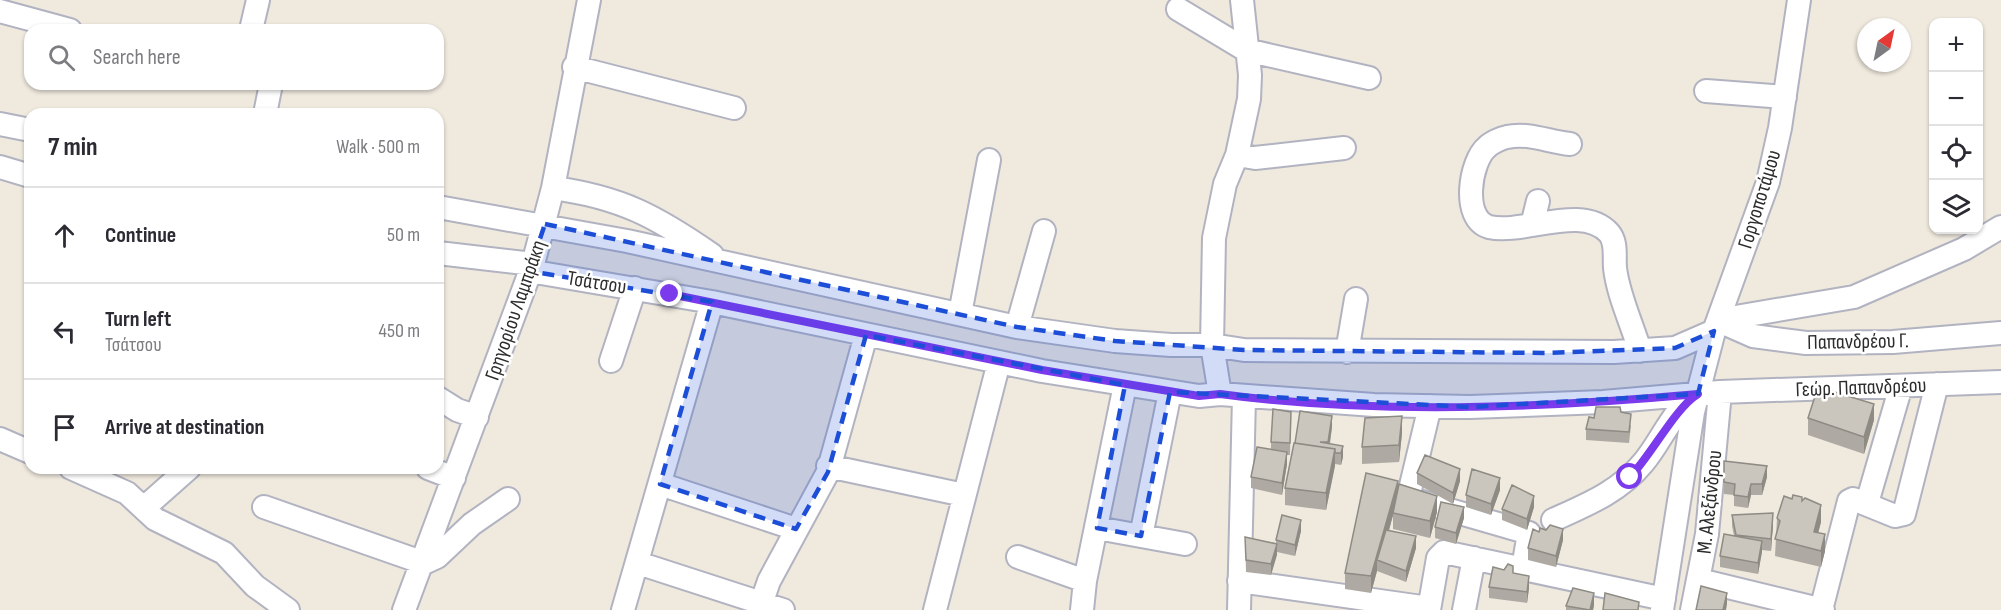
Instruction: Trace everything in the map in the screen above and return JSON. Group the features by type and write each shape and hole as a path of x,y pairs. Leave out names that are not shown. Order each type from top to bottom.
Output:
{"street":[{"path":"252,24 258,0"},
{"name":"Γρηγορίου Λαμπράκη","path":"404,610 424,563 545,224 574,67 589,0"},
{"path":"1220,394 1212,345 1214,238 1223,192 1237,155 1249,99 1250,75 1242,0"},
{"name":"Γοργοποτάμου","path":"1709,393 1716,325 1768,182 1785,97 1799,0"},
{"path":"1178,9 1246,50 1369,78"},
{"path":"0,11 47,24"},
{"path":"574,67 734,108"},
{"path":"266,108 270,90"},
{"path":"1706,91 1785,97"},
{"path":"0,124 24,129"},
{"path":"1570,144 1525,135 1505,137 1485,148 1471,179 1470,197 1479,221 1489,227 1537,225 1572,220 1588,221 1603,228 1611,235 1615,246 1615,270 1640,351"},
{"path":"1237,155 1255,158 1344,148"},
{"path":"960,314 989,160"},
{"path":"0,167 24,174"},
{"path":"553,188 591,194 637,208 664,222 722,261"},
{"path":"1537,225 1544,201"},
{"path":"444,208 545,224 1017,327 1126,342 1212,345 1244,350 1347,352 1640,351 1675,348 1716,325 1854,297 1964,249 2001,227"},
{"path":"1017,327 1044,231"},
{"name":"Τσάτσου","path":"444,254 531,267 712,302 999,362 1199,396 1220,394 1244,398 1430,406 1603,402 1709,393"},
{"path":"611,361 635,288"},
{"path":"1347,352 1356,299"},
{"path":"623,610 712,302"},
{"name":"Παπανδρέου Γ.","path":"1716,325 1753,336 1806,343 1893,342 2001,333"},
{"path":"760,607 769,580 822,487 866,335"},
{"path":"935,610 999,362"},
{"name":"Γεώρ. Παπανδρέου","path":"1709,393 2001,382"},
{"path":"1699,580 1822,610 1846,506 1853,499 1895,516 1904,514 1937,384"},
{"path":"1082,610 1085,581 1125,385"},
{"path":"1867,503 1901,386"},
{"path":"1141,536 1170,392"},
{"path":"1553,520 1602,498 1630,477 1654,450 1681,407 1709,393"},
{"name":"Μ. Αλεξάνδρου","path":"1692,610 1707,534 1709,393"},
{"name":"Μ. Αλεξάνδρου","path":"1663,605 1709,393"},
{"path":"1239,610 1244,398"},
{"path":"444,402 457,410 477,417"},
{"path":"1430,406 1408,498 1529,533 1522,568"},
{"path":"0,439 24,449"},
{"path":"828,466 964,495"},
{"path":"84,474 127,493 145,507 155,519 224,553 255,586 288,610"},
{"path":"145,507 182,474"},
{"path":"444,474 454,478"},
{"path":"660,484 796,529"},
{"path":"264,507 424,563 437,557 472,524 508,499"},
{"path":"1097,528 1185,544"},
{"path":"1239,581 1429,609 1438,558 1444,552 1522,568 1663,605"},
{"path":"1018,557 1085,581"},
{"path":"1464,610 1474,558"},
{"path":"638,562 760,607 783,610"}],"highlighted area":[{"path":"545,224 1017,327 1115,341 1244,350 1547,353 1675,348 1714,331 1698,394 1470,407 1170,392 1141,536 1097,528 1125,385 866,335 828,472 796,529 660,484 712,302 529,271"}],"building":[{"path":"1818,387 1874,404 1864,437 1808,418"},
{"path":"1596,407 1620,407 1621,412 1631,414 1629,432 1586,429 1589,417 1594,418"},
{"path":"1273,409 1291,412 1290,443 1271,442"},
{"path":"1300,411 1332,416 1328,442 1320,442 1343,446 1341,453 1335,453 1335,449 1295,443"},
{"path":"1402,416 1399,445 1362,447 1365,418"},
{"path":"1294,443 1335,449 1326,493 1285,488"},
{"path":"1257,447 1287,452 1282,483 1251,477"},
{"path":"1425,455 1460,469 1453,493 1417,473"},
{"path":"1724,461 1767,466 1762,484 1751,484 1748,497 1734,495 1735,484 1724,482"},
{"path":"1472,469 1500,478 1491,504 1466,495"},
{"path":"1366,473 1398,481 1371,576 1345,573"},
{"path":"1399,484 1437,496 1430,521 1393,513"},
{"path":"1512,485 1534,496 1527,519 1502,509"},
{"path":"1793,495 1802,497 1802,501 1805,498 1821,505 1814,532 1825,534 1821,551 1775,539 1780,521 1777,518 1784,496 1792,499"},
{"path":"1441,502 1464,507 1456,533 1435,527"},
{"path":"1773,513 1771,539 1736,535 1732,515"},
{"path":"1282,515 1301,520 1295,545 1276,540"},
{"path":"1550,525 1563,529 1556,556 1528,548 1533,529 1539,532 1540,528 1546,530"},
{"path":"1386,530 1416,536 1406,571 1377,560"},
{"path":"1724,534 1762,541 1758,563 1720,556"},
{"path":"1245,537 1277,544 1271,564 1246,560"},
{"path":"1508,564 1513,566 1513,573 1529,576 1527,592 1489,587 1493,567 1504,570"},
{"path":"1701,586 1727,593 1723,610 1696,610"},
{"path":"1573,588 1594,593 1590,610 1566,606"},
{"path":"1605,593 1639,602 1638,610 1603,610"}],"route":[{"path":"670,294 1042,370 1199,396 1220,394 1244,398 1374,405 1470,407 1603,402 1698,394 1681,407 1654,450 1630,477"}]}
